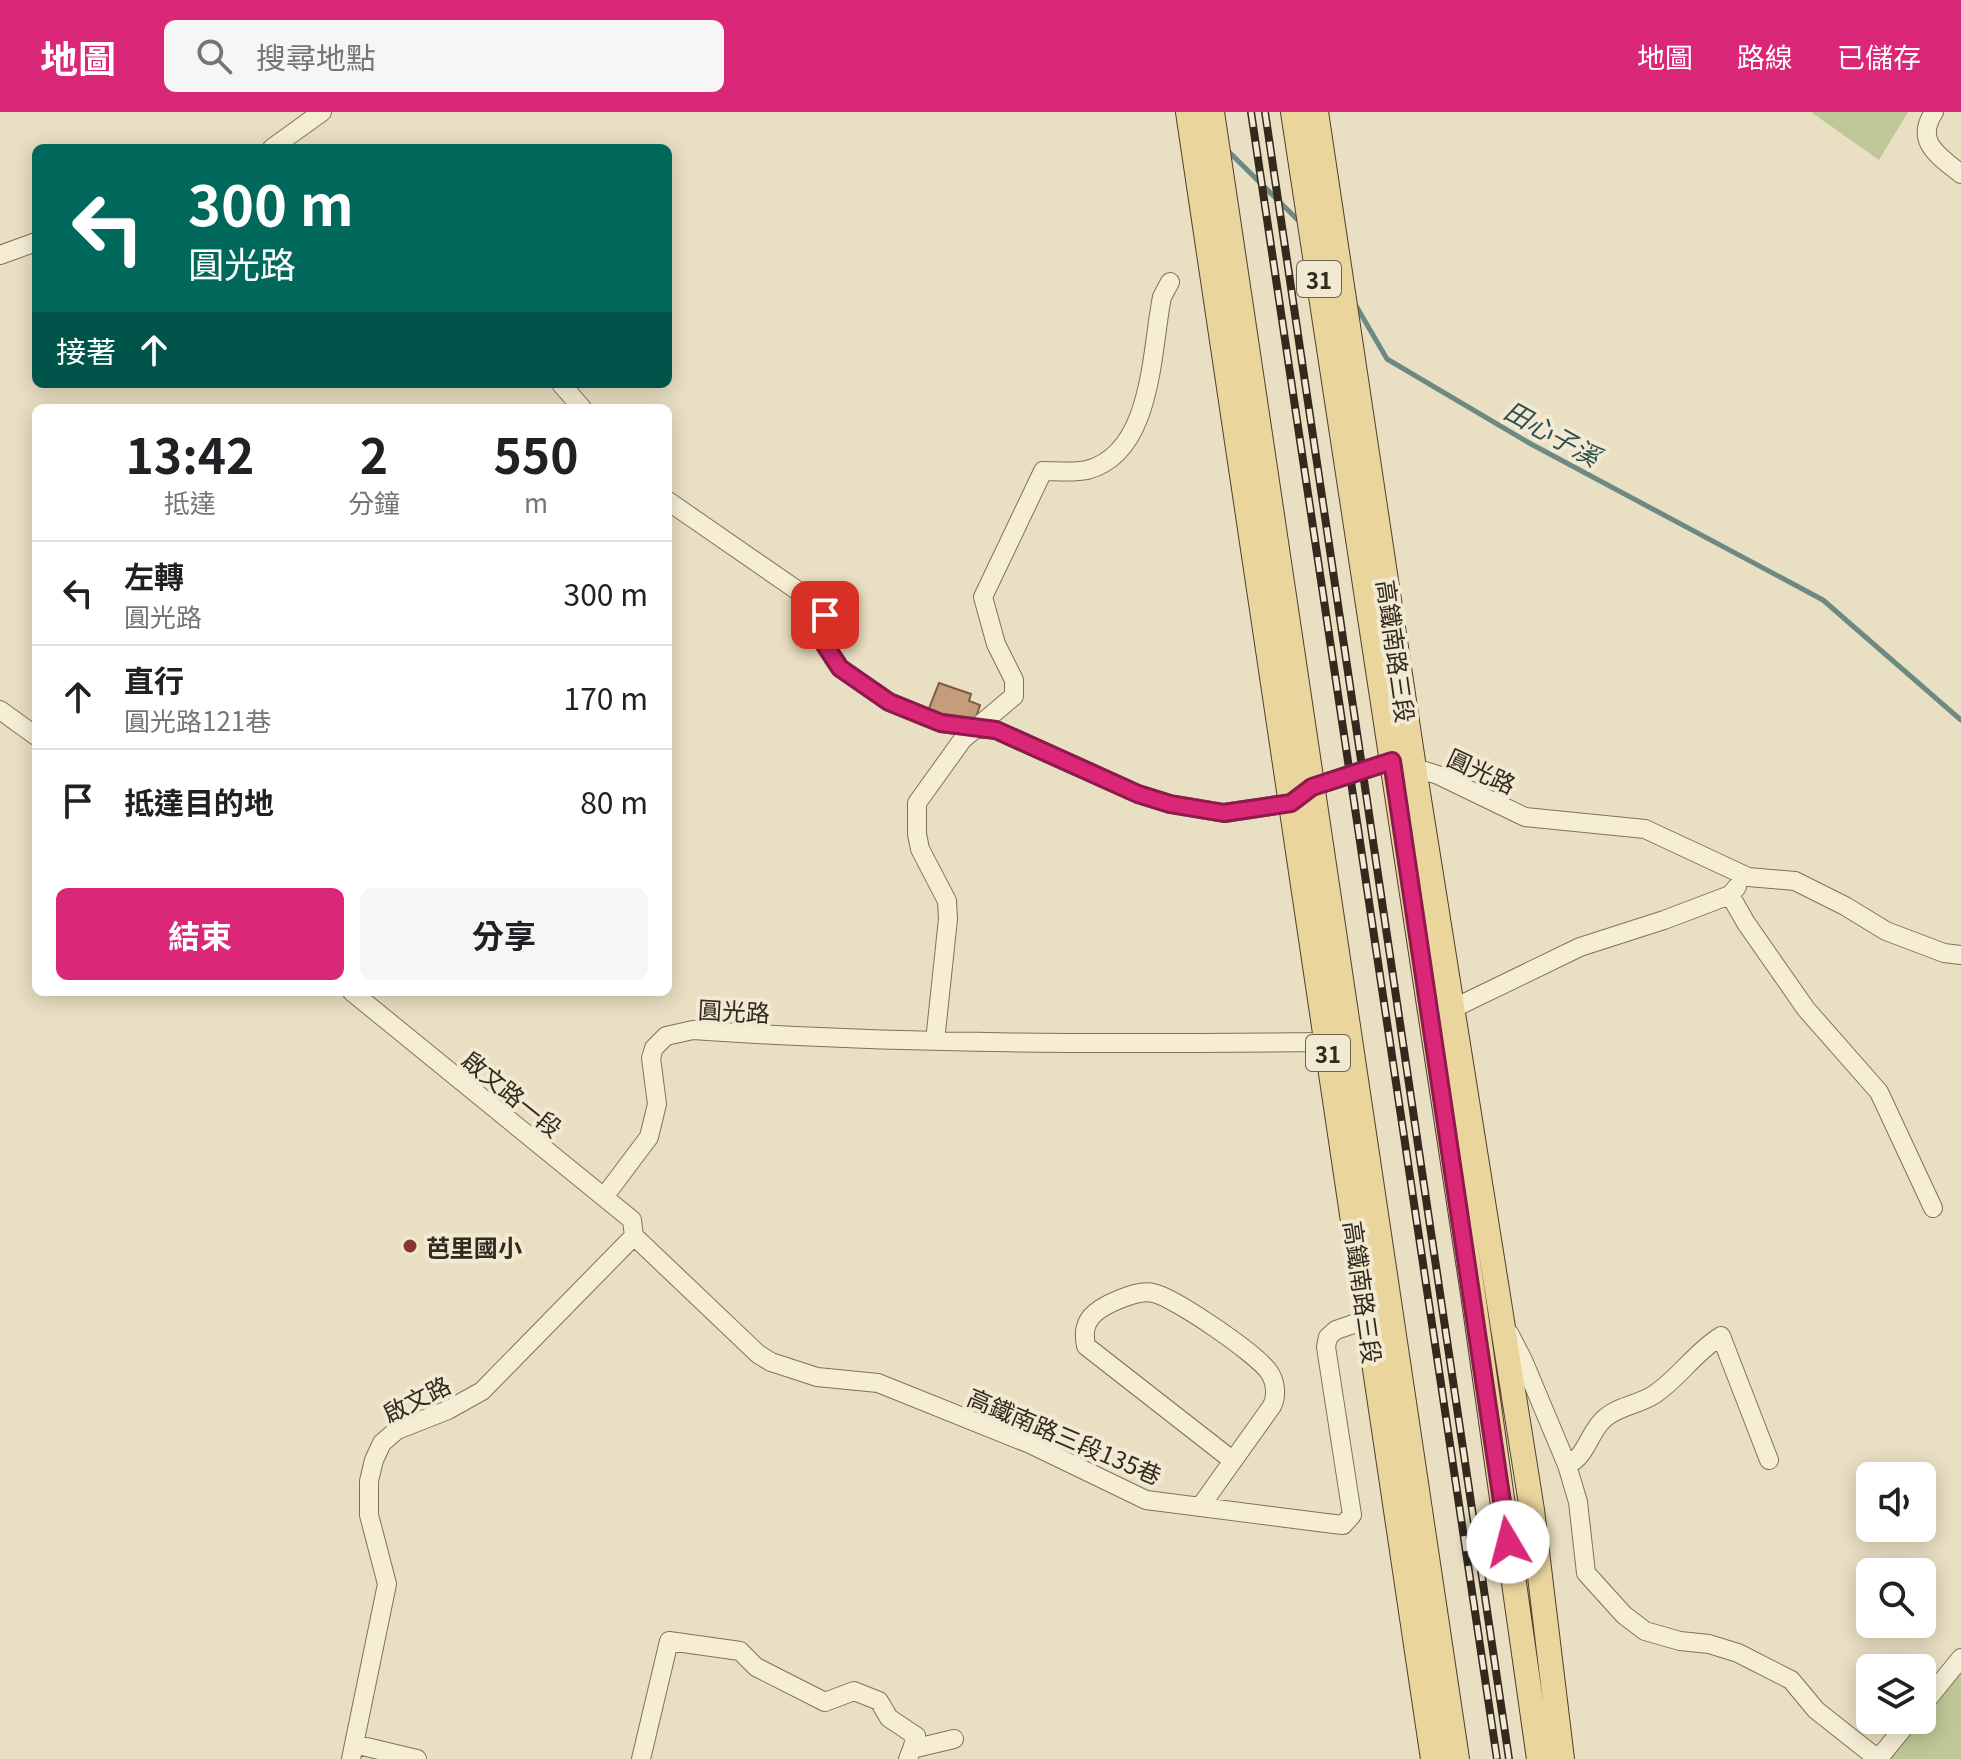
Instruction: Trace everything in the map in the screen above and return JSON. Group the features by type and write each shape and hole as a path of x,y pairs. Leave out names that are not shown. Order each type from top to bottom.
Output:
{"main road":[{"name":"高鐵南路三段","path":"1188,112 1235,347 1312,787 1457,1759"},
{"name":"高鐵南路三段","path":"1212,112 1235,347 1291,803 1433,1759"},
{"name":"高鐵南路三段","path":"1293,112 1356,444"},
{"name":"高鐵南路三段","path":"1316,112 1356,444 1403,764 1473,1294 1539,1759"},
{"name":"高鐵南路三段","path":"1403,764 1452,1009 1532,1510 1562,1759"},
{"path":"1473,1294 1477,1174"},
{"path":"1368,1319 1377,1226"}],"street":[{"path":"278,144 322,112"},
{"path":"1934,112 1926,123 1927,141 1936,154 1961,174"},
{"path":"0,255 32,243"},
{"path":"935,1041 948,919 947,901 920,849 917,803 953,750 1014,696 1014,680 996,644 983,597 1043,471 1084,471 1110,458 1124,445 1146,402 1162,297 1170,282"},
{"path":"564,388 578,404"},
{"path":"672,504 817,604 825,615 825,645 840,668 889,702 941,723 996,730 1138,794 1170,804 1224,813 1291,803 1312,787 1403,764"},
{"path":"0,710 32,733"},
{"name":"圓光路","path":"1403,764 1438,775 1525,817 1645,829 1748,877 1795,881 1886,931 1944,953 1961,955"},
{"path":"1452,1009 1580,947 1730,895 1748,877"},
{"path":"1730,895 1806,1009 1879,1092 1933,1208"},
{"name":"啟文路一段","path":"357,996 632,1220 634,1236"},
{"name":"圓光路","path":"604,1197 649,1137 657,1104 651,1058 654,1048 666,1036 693,1030 812,1038 1061,1044 1327,1042"},
{"name":"高鐵南路三段135巷","path":"634,1236 758,1354 771,1362 817,1377 878,1383 1030,1444 1146,1500 1343,1525 1352,1515 1326,1347 1328,1337 1336,1330 1368,1319"},
{"name":"啟文路","path":"352,1752 387,1584 369,1515 369,1481 382,1443 397,1430 448,1410 482,1391 634,1236"},
{"path":"1200,1507 1276,1398 1272,1375 1261,1361 1176,1303 1151,1292 1128,1296 1090,1317 1084,1333 1086,1346 1232,1460"},
{"path":"1501,1319 1523,1360 1567,1465 1578,1502 1586,1573 1624,1615 1645,1631 1738,1653 1791,1680 1816,1710 1878,1759 1899,1734"},
{"path":"1567,1465 1585,1450 1601,1421 1618,1408 1641,1402 1657,1393 1701,1349 1721,1336 1769,1460"},
{"path":"641,1759 669,1641 740,1651 756,1667 825,1702 854,1691 879,1701 889,1718 916,1736 910,1754"},
{"path":"1936,1689 1961,1658"},
{"path":"910,1754 954,1739"},
{"path":"352,1752 417,1759"}],"green space":[{"path":"1811,112 1908,112 1879,160"},
{"path":"1961,1673 1961,1759 1889,1759 1910,1734 1936,1734 1936,1703"}],"building":[{"path":"939,683 971,694 969,701 980,705 973,727 928,711"}],"waterway":[{"name":"田心子溪","path":"1226,149 1301,223"},
{"name":"田心子溪","path":"1355,304 1387,359 1531,444 1823,600 1961,720"}],"railway":[{"path":"1251,112 1497,1759"},
{"path":"1265,112 1509,1759"}],"place":[{"name":"芭里國小","path":"410,1246"}],"route":[{"path":"825,615 825,645 840,668 889,702 941,723 996,730 1138,794 1170,804 1224,813 1291,803 1312,787 1392,761 1508,1542"}]}
